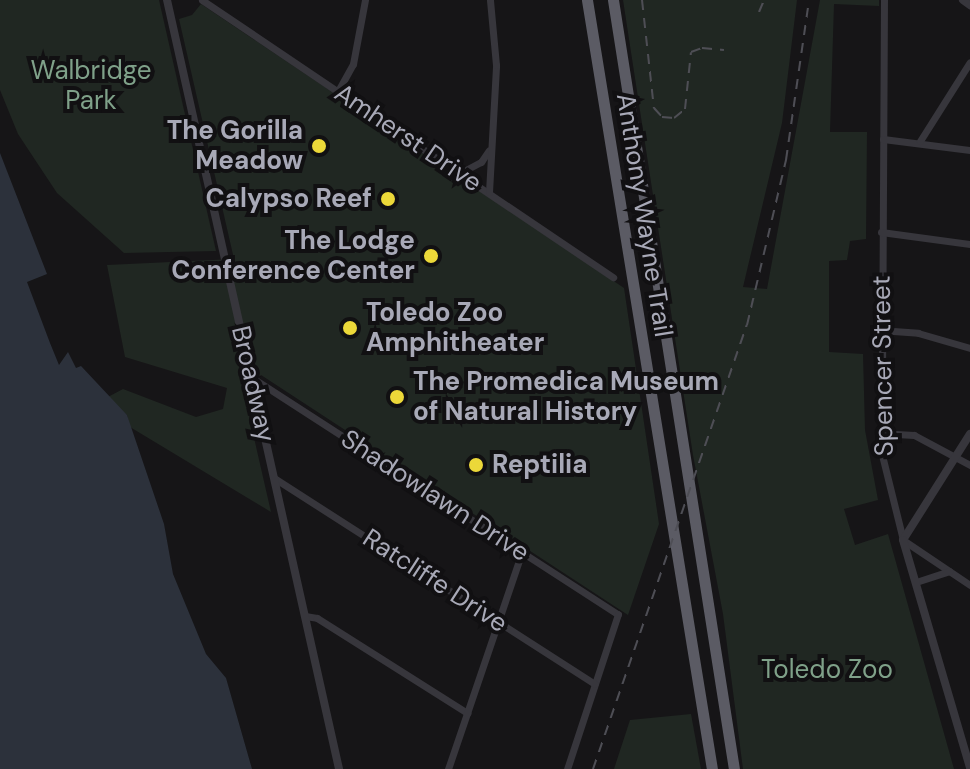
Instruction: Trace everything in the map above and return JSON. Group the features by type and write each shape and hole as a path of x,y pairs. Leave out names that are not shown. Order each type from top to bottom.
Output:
{"highway":[{"name":"Anthony Wayne Trail","path":"587,0 712,769"},
{"name":"Anthony Wayne Trail","path":"613,0 734,769"}],"street":[{"name":"Broadway","path":"167,0 339,769"},
{"name":"Amherst Drive","path":"202,0 613,277"},
{"path":"338,91 353,64 365,0"},
{"path":"489,192 496,65 490,0"},
{"name":"Spencer Street","path":"884,0 878,433 903,540 966,739 970,768"},
{"path":"963,0 970,5"},
{"path":"920,141 970,62"},
{"path":"883,139 920,141 970,150"},
{"path":"460,173 481,162 490,149"},
{"path":"881,232 970,244"},
{"path":"879,330 918,333 970,348"},
{"name":"Shadowlawn Drive","path":"251,377 618,614 595,684"},
{"path":"878,433 914,435 970,465"},
{"path":"970,434 903,540 970,585"},
{"name":"Ratcliffe Drive","path":"274,478 595,684"},
{"path":"448,769 522,552"},
{"path":"916,582 949,571"},
{"path":"305,616 317,618 467,713"},
{"path":"567,769 595,684"}],"green space":[{"name":"Walbridge Park","path":"0,0 159,0 216,251 124,253 57,193 18,134 0,90"},
{"name":"Toledo Zoo","path":"623,0 797,0 782,123 743,287 767,289 820,0 879,0 879,6 834,4 830,132 867,132 866,239 850,241 847,260 829,261 829,352 863,354 865,430 878,500 844,509 855,545 888,534 954,769 743,769 723,614 693,455"},
{"path":"201,4 624,288 659,524 628,615 261,375 244,394 271,512 130,427 127,415 106,398 123,389 196,417 223,409 227,388 125,357 107,265 234,259 179,19 192,15"},
{"name":"Toledo Zoo","path":"691,714 701,769 614,769 630,720"}],"shaded area":[{"path":"0,153 47,274 27,282 59,365 68,352 76,368 81,366 127,415 164,524 173,574 206,654 226,678 252,769 0,769"}],"railway":[{"path":"642,0 654,108 662,117 674,118 685,109 691,52 702,48 724,50"},
{"path":"759,12 764,0"},
{"path":"593,769 747,325 786,160 809,0"}],"place":[{"name":"The Gorilla Meadow","path":"319,146"},
{"name":"Calypso Reef","path":"388,199"},
{"name":"The Lodge Conference Center","path":"431,256"},
{"name":"Toledo Zoo Amphitheater","path":"350,328"},
{"name":"The Promedica Museum of Natural History","path":"397,397"},
{"name":"Reptilia","path":"476,465"}]}
